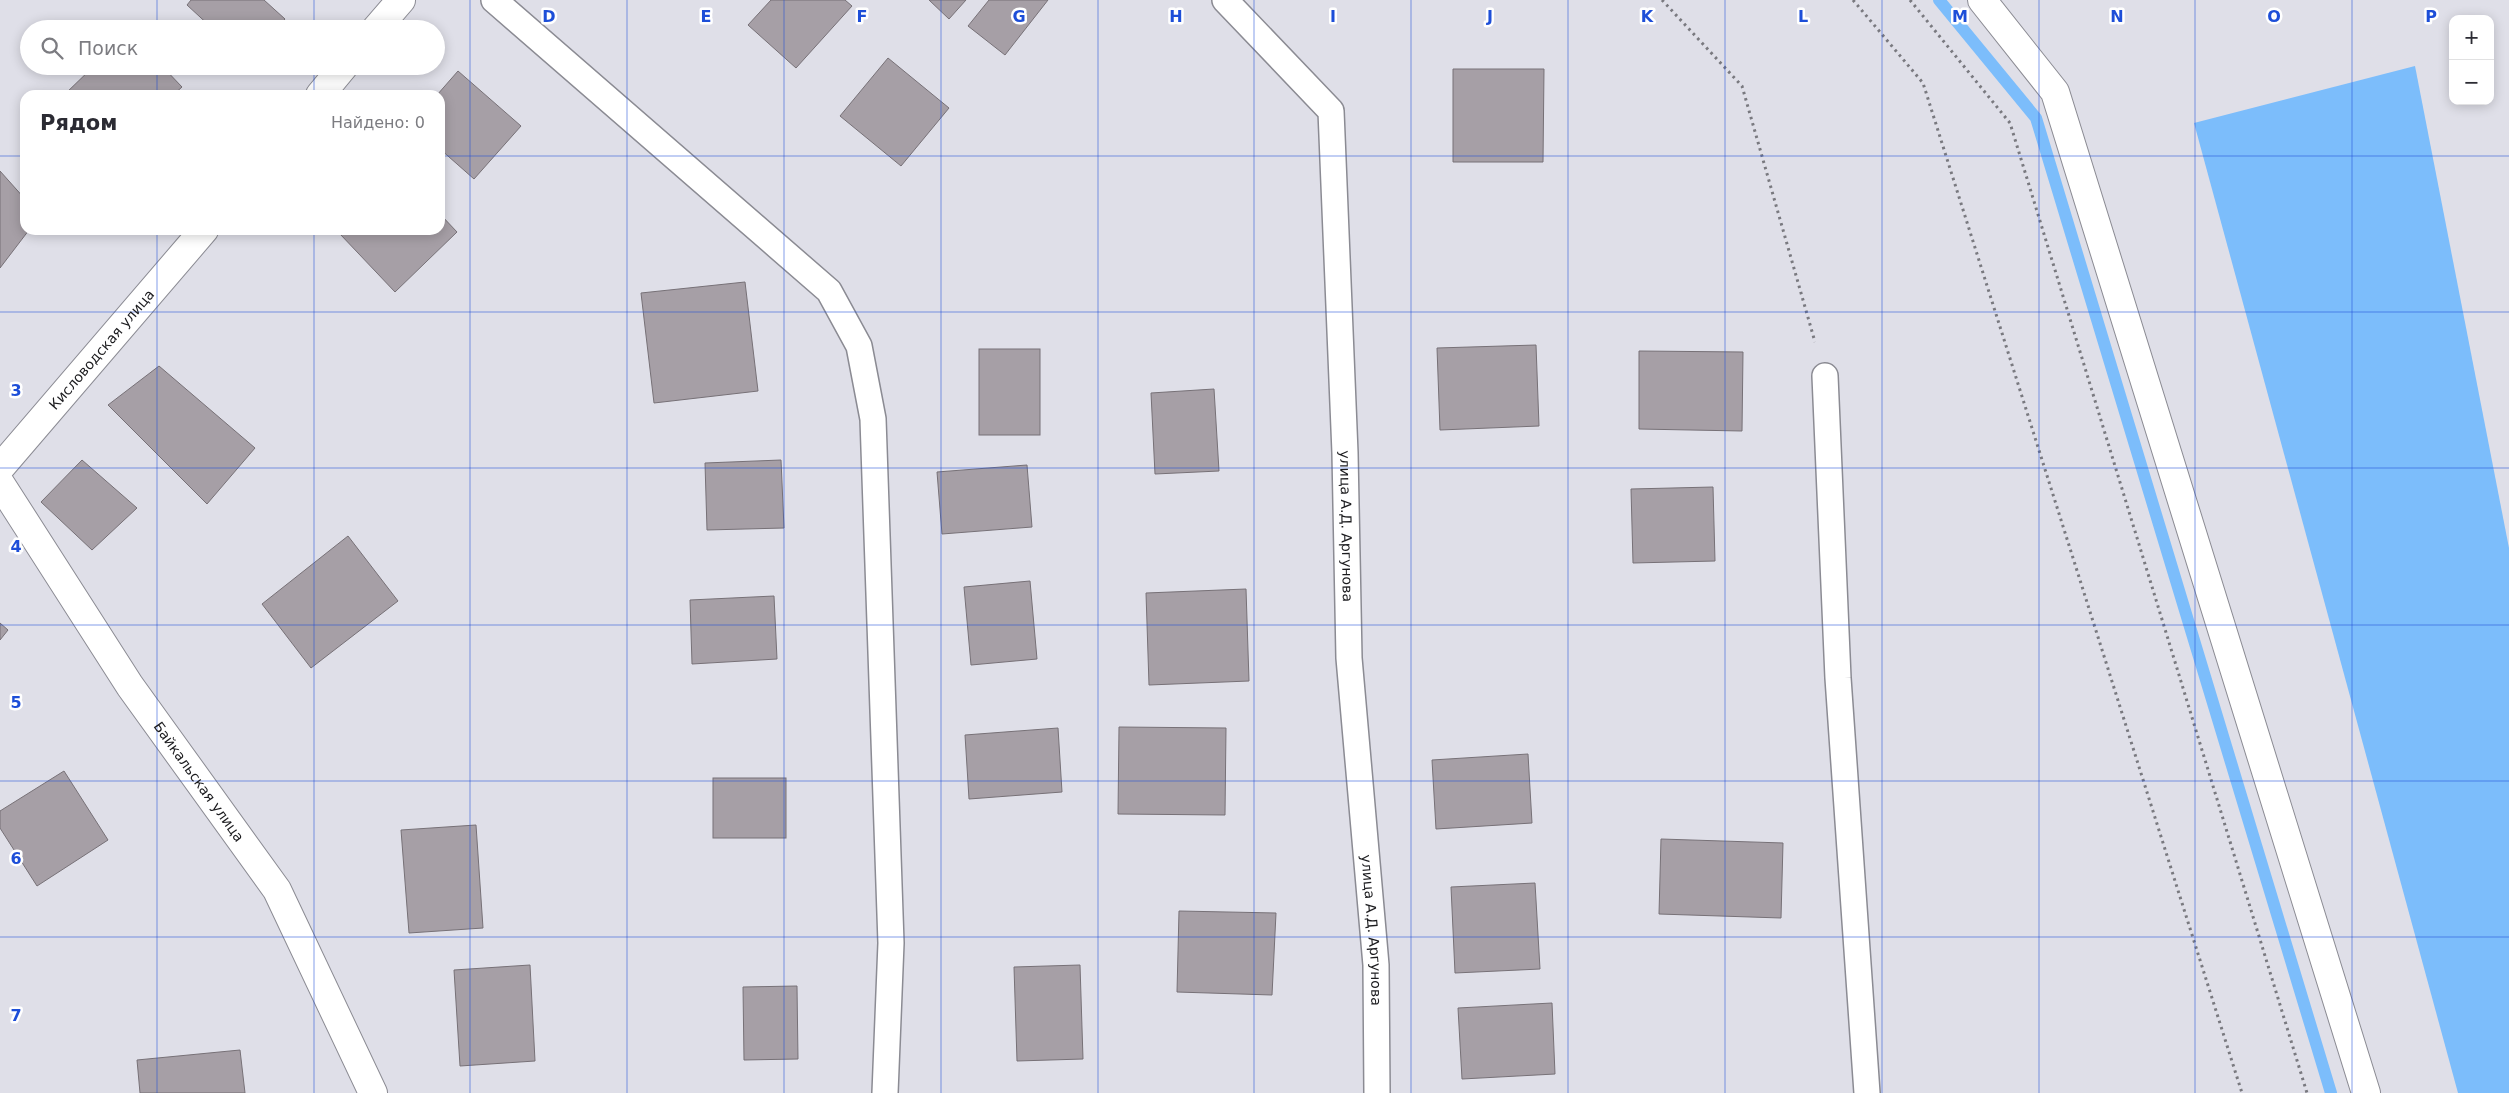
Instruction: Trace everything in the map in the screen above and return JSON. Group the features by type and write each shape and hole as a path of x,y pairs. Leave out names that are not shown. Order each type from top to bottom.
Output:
{"street":[{"path":"384,20 401,0"},
{"path":"1982,0 2055,92 2366,1093"},
{"path":"324,90 337,75"},
{"name":"Кисловодская улица","path":"0,468 200,235"},
{"name":"Байкальская улица","path":"0,483 130,686 277,890 373,1093"}],"lane":[{"path":"494,0 830,291 859,346 873,429 891,943 885,1093"},
{"name":"улица А.Д. Аргунова","path":"1226,0 1332,112 1345,453 1349,658 1376,965 1377,1093"},
{"path":"1825,376 1838,678 1867,1093"}],"path":[{"path":"1662,0 1742,86 1825,376"},
{"path":"1853,0 1923,84 2242,1093"},
{"path":"1910,0 2010,123 2307,1093"}],"water":[{"path":"2415,66 2509,548 2509,1093 2458,1093 2194,123"}],"building":[{"path":"191,0 264,0 285,19 203,20 187,5"},
{"path":"771,0 845,0 852,6 796,68 748,25"},
{"path":"929,0 966,0 949,19"},
{"path":"989,0 1048,0 1005,55 968,26"},
{"path":"888,58 949,108 901,166 840,116"},
{"path":"1453,69 1544,69 1543,162 1453,162"},
{"path":"458,71 521,126 474,179 445,153 445,90 441,90"},
{"path":"85,75 171,75 182,87 179,90 69,90"},
{"path":"0,171 20,193 20,235 25,235 0,268"},
{"path":"445,219 457,232 395,292 341,235 445,235"},
{"path":"745,282 758,391 654,403 641,293"},
{"path":"1536,345 1539,426 1440,430 1437,348"},
{"path":"979,349 1040,349 1040,435 979,435"},
{"path":"1639,351 1743,352 1742,431 1639,429"},
{"path":"159,366 255,448 207,504 108,405"},
{"path":"1214,389 1219,471 1155,474 1151,393"},
{"path":"82,460 137,508 92,550 41,502"},
{"path":"781,460 784,528 707,530 705,463"},
{"path":"1027,465 1032,527 942,534 937,472"},
{"path":"1713,487 1715,561 1633,563 1631,489"},
{"path":"348,536 398,601 311,668 262,604"},
{"path":"1030,581 1037,659 971,665 964,587"},
{"path":"1246,589 1249,681 1149,685 1146,593"},
{"path":"774,596 777,659 692,664 690,600"},
{"path":"0,623 8,630 0,640"},
{"path":"1119,727 1226,728 1225,815 1118,814"},
{"path":"1058,728 1062,792 969,799 965,735"},
{"path":"1528,754 1532,823 1436,829 1432,760"},
{"path":"64,771 108,840 37,886 0,828 0,811"},
{"path":"713,778 786,778 786,838 713,838"},
{"path":"476,825 483,928 409,933 401,830"},
{"path":"1661,839 1783,843 1781,918 1659,914"},
{"path":"1535,883 1540,969 1455,973 1451,887"},
{"path":"1179,911 1276,913 1272,995 1177,992"},
{"path":"530,965 535,1061 460,1066 454,970"},
{"path":"1080,965 1083,1059 1017,1061 1014,967"},
{"path":"797,986 798,1059 744,1060 743,987"},
{"path":"1552,1003 1555,1074 1462,1079 1458,1008"},
{"path":"240,1050 245,1093 140,1093 137,1060"}],"waterway":[{"path":"1939,0 2036,118 2331,1093"}]}
